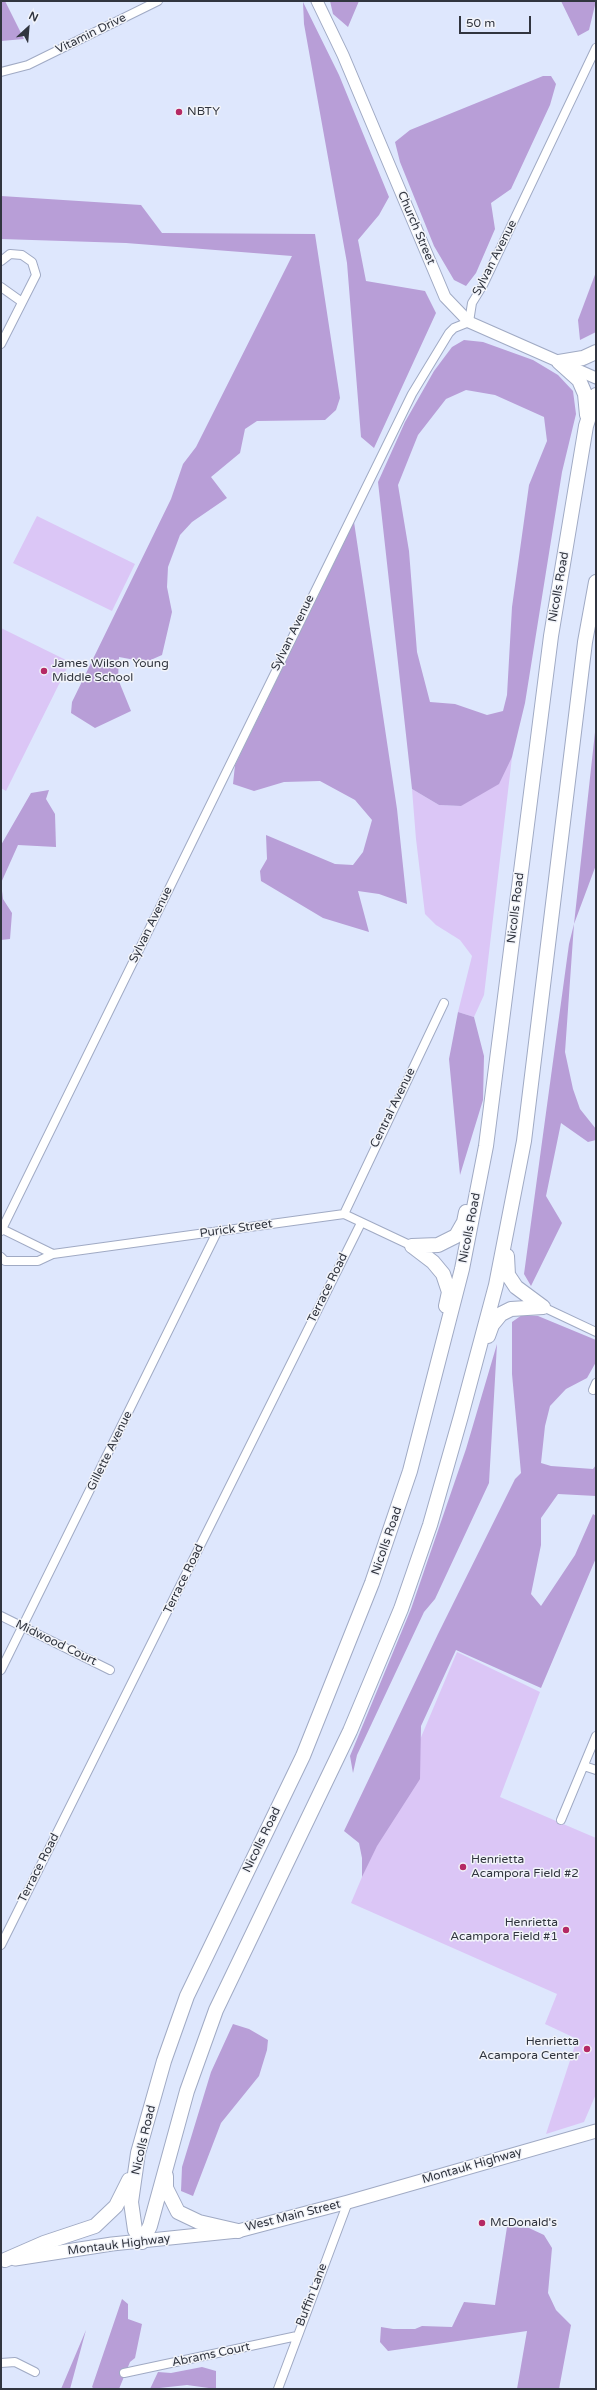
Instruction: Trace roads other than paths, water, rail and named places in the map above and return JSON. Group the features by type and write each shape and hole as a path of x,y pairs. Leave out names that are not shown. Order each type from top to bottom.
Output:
{"highway":[{"path":"559,362 583,358 596,352"},
{"path":"559,362 573,372 581,384 587,407 586,426"},
{"name":"Nicolls Road","path":"142,2242 135,2230 131,2202 138,2153 164,2061 187,1996 303,1756 372,1583 410,1471 462,1269 481,1170 551,636 586,426 596,395"},
{"path":"142,2242 150,2226 187,2091 216,2010 350,1731 400,1609 430,1525 473,1373 507,1234 524,1142 585,642 596,582"},
{"path":"412,1246 438,1245 456,1236 464,1222 471,1188 481,1170"},
{"path":"507,1234 508,1275 516,1287 543,1307"},
{"path":"412,1246 433,1262 443,1274 449,1292 441,1329 444,1338"},
{"path":"473,1373 492,1325 501,1314 511,1309 543,1307"},
{"path":"3,2260 44,2243 95,2226 108,2217 124,2193 138,2153"},
{"path":"167,2166 166,2188 178,2212 199,2222 238,2231"}],"main road":[{"name":"Montauk Highway","path":"348,2202 596,2131"},
{"name":"West Main Street","path":"238,2231 348,2202"},
{"name":"Montauk Highway","path":"3,2260 112,2244 238,2231"}],"street":[{"name":"Vitamin Drive","path":"1,72 28,65 158,1"},
{"name":"Church Street","path":"317,1 343,55 445,297 469,322 596,378"},
{"name":"Sylvan Avenue","path":"1,1230 412,394 449,333 454,328 469,322 472,303 483,285 596,48"},
{"path":"1,261 10,254 22,255 32,262 36,275 1,344"},
{"path":"1,287 22,302"},
{"name":"Central Avenue","path":"344,1214 444,1003"},
{"path":"344,1214 412,1246"},
{"name":"Purick Street","path":"1,1257 5,1261 38,1261 53,1254 344,1214"},
{"name":"Terrace Road","path":"1,1945 4,1932 361,1223"},
{"path":"1,1230 53,1254"},
{"name":"Gillette Avenue","path":"1,1670 217,1232"},
{"path":"543,1307 596,1332"},
{"name":"Midwood Court","path":"1,1616 110,1670"},
{"path":"561,1820 596,1736"},
{"path":"584,1766 596,1770"},
{"name":"Buffin Lane","path":"278,2389 348,2202"},
{"name":"Abrams Court","path":"124,2373 297,2336"},
{"path":"1,2363 15,2362 35,2372"}],"place":[{"name":"NBTY","path":"179,112"},
{"name":"James Wilson Young Middle School","path":"44,671"},
{"name":"Henrietta Acampora Field #2","path":"463,1867"},
{"name":"Henrietta Acampora Field #1","path":"566,1930"},
{"name":"Henrietta Acampora Center","path":"587,2049"},
{"name":"McDonald's","path":"482,2223"}]}
